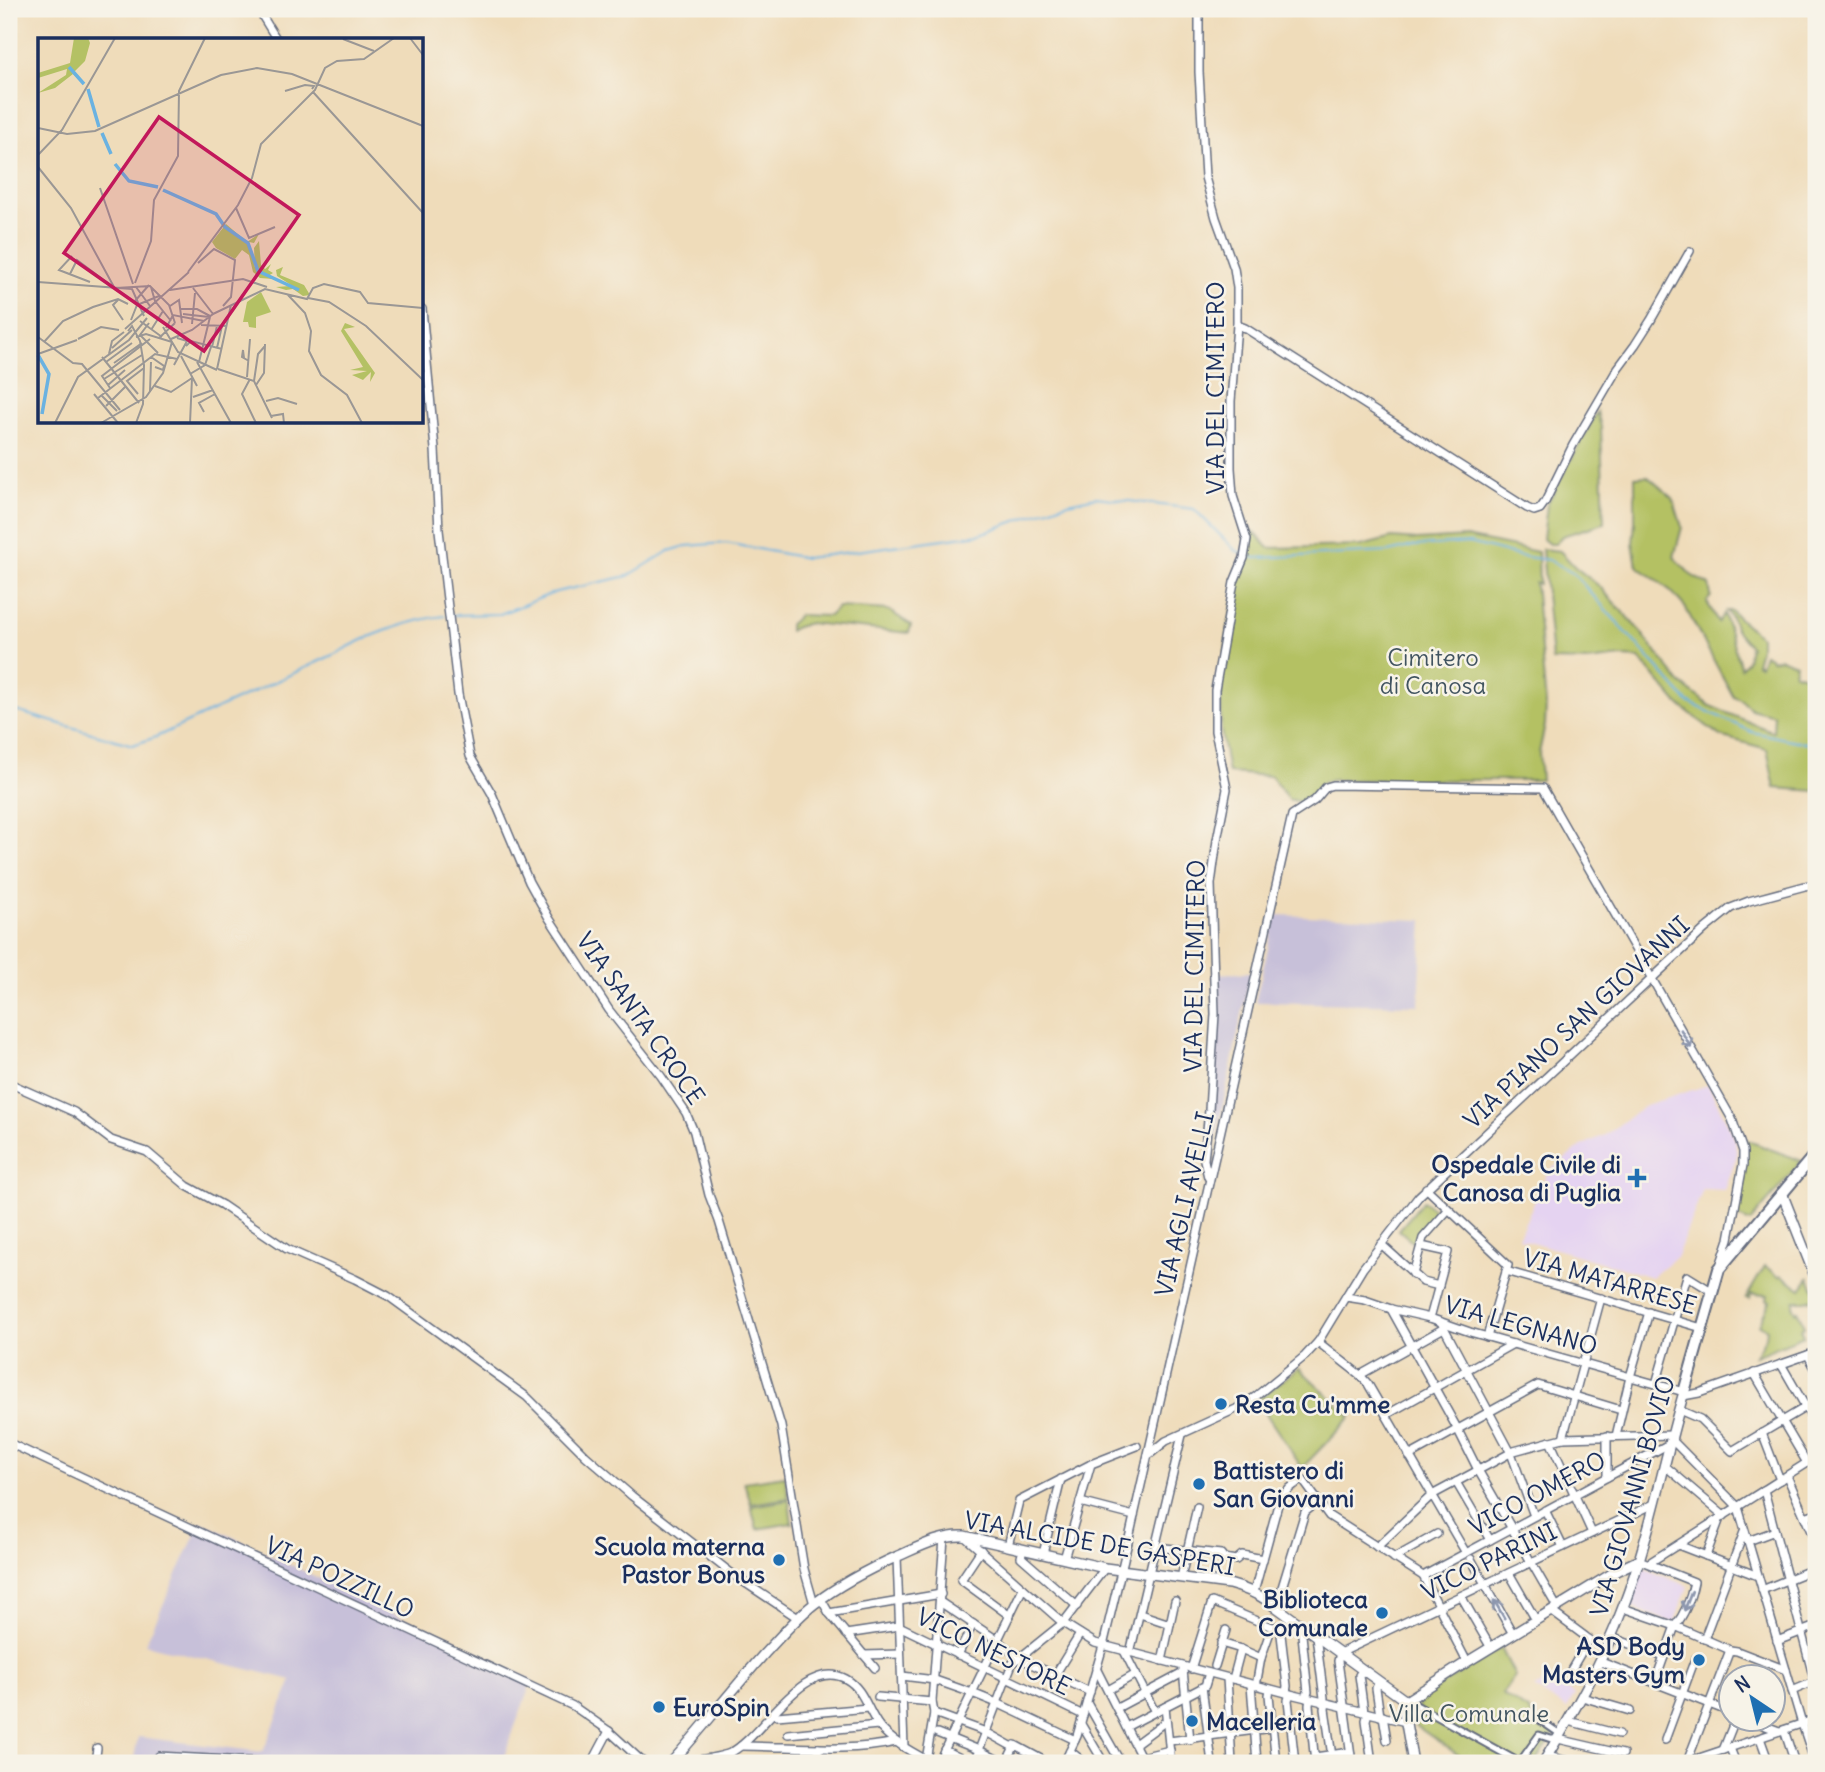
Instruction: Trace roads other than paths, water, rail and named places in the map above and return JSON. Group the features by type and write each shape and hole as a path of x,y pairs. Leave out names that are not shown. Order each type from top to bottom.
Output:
{"main road":[{"path":"1719,1269 1816,1153"},
{"name":"VIA GIOVANNI BOVIO","path":"1684,1394 1719,1269"}],"street":[{"path":"258,9 276,38"},
{"name":"VIA DEL CIMITERO","path":"1199,9 1199,72 1205,177 1234,268 1237,288 1231,401 1231,468 1233,496 1247,540 1245,554 1234,582 1215,690 1215,731 1227,789 1211,884 1215,1014 1204,1160 1209,1182"},
{"path":"1237,325 1534,511 1540,509 1545,502 1573,445 1618,368 1646,329 1690,251"},
{"name":"VIA SANTA CROCE","path":"424,331 439,530 458,694 470,756 499,809 529,882 549,918 623,1030 678,1100 694,1132 709,1195 782,1426 804,1569 817,1602 875,1668"},
{"name":"VIA AGLI AVELLI","path":"1064,1763 1082,1720 1121,1570 1293,815 1315,800 1326,787 1333,785 1543,788 1653,979"},
{"name":"VIA PIANO SAN GIOVANNI","path":"1149,1454 1159,1445 1227,1414 1255,1396 1305,1356 1318,1342 1363,1268 1426,1188 1705,929 1731,908 1816,883"},
{"path":"1653,979 1732,1119 1743,1151 1743,1165 1729,1239 1719,1269"},
{"path":"9,1083 74,1112 111,1140 147,1152 187,1186 222,1205 287,1249 388,1296 527,1397 586,1456 632,1496 735,1576 798,1618"},
{"path":"1426,1188 1508,1265 1487,1337"},
{"path":"1782,1194 1816,1279"},
{"path":"1413,1274 1423,1238 1448,1210"},
{"path":"1381,1244 1423,1282 1439,1286"},
{"path":"1422,1246 1448,1252 1430,1318"},
{"name":"VIA MATARRESE","path":"1506,1271 1702,1328"},
{"path":"1656,1384 1687,1276 1713,1292"},
{"name":"VIA LEGNANO","path":"1346,1297 1430,1318 1442,1325 1514,1343 1684,1394"},
{"path":"1563,1438 1601,1298"},
{"path":"1391,1309 1478,1470 1532,1562 1554,1609 1587,1638 1572,1670"},
{"path":"1615,1436 1648,1312"},
{"path":"1360,1375 1442,1325 1511,1452 1534,1516"},
{"path":"1318,1342 1368,1384 1513,1634"},
{"path":"1386,1415 1514,1343"},
{"path":"1684,1394 1699,1393 1816,1352"},
{"path":"1808,1355 1816,1370"},
{"path":"1781,1364 1816,1425"},
{"path":"1754,1373 1782,1421 1812,1460 1816,1472"},
{"path":"1409,1456 1538,1385 1621,1410"},
{"name":"VIA GIOVANNI BOVIO","path":"1545,1760 1601,1662 1644,1562 1654,1504 1684,1394"},
{"path":"1679,1410 1699,1419 1732,1451 1816,1401"},
{"path":"1762,1433 1816,1543"},
{"path":"1155,1712 1127,1652 1140,1614 1182,1435"},
{"path":"1606,1436 1607,1477"},
{"path":"1377,1547 1432,1495 1511,1452 1563,1438 1615,1436 1671,1440 1738,1507 1784,1664"},
{"name":"VICO OMERO","path":"1423,1576 1469,1556 1490,1540 1671,1440"},
{"path":"1550,1441 1592,1533"},
{"name":"VIA POZZILLO","path":"9,1443 573,1706 608,1731 644,1763"},
{"path":"1009,1546 1019,1501 1091,1464 1137,1446"},
{"path":"1413,1763 1404,1712 1406,1702 1411,1696 1618,1570 1644,1562 1678,1545 1812,1460"},
{"path":"1064,1559 1091,1464"},
{"path":"1664,1465 1722,1517"},
{"path":"1043,1554 1061,1479"},
{"path":"1254,1592 1279,1501 1302,1479 1329,1517 1423,1576 1467,1662"},
{"path":"1456,1482 1490,1540"},
{"path":"1764,1490 1816,1683 1792,1691"},
{"path":"1080,1502 1134,1516"},
{"path":"1276,1607 1305,1512 1318,1502"},
{"name":"VICO PARINI","path":"1340,1653 1654,1504"},
{"path":"1181,1578 1197,1507"},
{"path":"1545,1510 1563,1547"},
{"path":"1805,1517 1816,1513"},
{"path":"1706,1556 1722,1517"},
{"path":"1704,1639 1745,1530"},
{"path":"1748,1542 1775,1531"},
{"path":"1394,1558 1437,1534"},
{"path":"964,1536 1063,1623 1102,1646 1185,1669 1406,1722"},
{"name":"VIA ALCIDE DE GASPERI","path":"671,1763 739,1682 798,1618 817,1602 838,1587 897,1557 944,1538 964,1536 1105,1568 1229,1584 1254,1592 1406,1702"},
{"path":"932,1762 932,1702 944,1538"},
{"path":"1678,1545 1758,1576"},
{"path":"1156,1547 1221,1554 1224,1558 1236,1560 1242,1555 1263,1559"},
{"path":"981,1550 961,1580 1010,1616"},
{"path":"1023,1550 1021,1557 1077,1606"},
{"path":"897,1557 904,1747"},
{"path":"1644,1562 1694,1582 1655,1682"},
{"path":"944,1750 972,1763 1012,1664 1063,1623 1105,1568"},
{"path":"1762,1590 1816,1568"},
{"path":"1509,1573 1536,1620"},
{"path":"932,1762 944,1750 1023,1588"},
{"path":"1461,1596 1490,1648"},
{"path":"829,1613 898,1601 941,1598 1019,1658 1090,1692"},
{"path":"1162,1661 1175,1601"},
{"path":"1189,1740 1185,1669 1212,1602 1274,1629"},
{"path":"1623,1608 1771,1664"},
{"path":"1140,1614 1170,1624"},
{"path":"958,1655 973,1624"},
{"name":"VICO NESTORE","path":"846,1634 899,1626 1007,1678 1082,1720"},
{"path":"1777,1642 1816,1626"},
{"path":"1304,1627 1302,1635 1315,1760 1350,1752"},
{"path":"1257,1763 1254,1685 1261,1658 1274,1629"},
{"path":"1274,1629 1287,1686 1295,1763"},
{"path":"1215,1666 1226,1630"},
{"path":"1055,1675 1080,1634"},
{"path":"1316,1636 1333,1763"},
{"path":"1611,1637 1664,1657"},
{"path":"1221,1643 1261,1658"},
{"path":"1231,1763 1230,1679 1241,1649"},
{"path":"1730,1650 1686,1763 1700,1761 1771,1734"},
{"path":"1340,1653 1338,1661 1352,1763"},
{"path":"864,1656 900,1654"},
{"path":"1665,1740 1695,1659"},
{"path":"1601,1662 1716,1706"},
{"path":"1096,1668 1143,1760 1169,1746 1189,1740 1272,1728"},
{"path":"1117,1708 1185,1669"},
{"path":"1363,1670 1359,1675 1372,1763"},
{"path":"1786,1670 1815,1763"},
{"path":"1126,1727 1205,1686 1209,1673"},
{"path":"677,1763 729,1754 741,1746 803,1685 828,1674 842,1676 853,1683 861,1692 878,1725 896,1742 932,1762"},
{"path":"1108,1690 1136,1674"},
{"path":"902,1676 935,1680 972,1693 1075,1740"},
{"path":"1379,1682 1376,1688 1387,1740"},
{"path":"1202,1687 1212,1763"},
{"path":"1270,1689 1276,1763"},
{"path":"878,1697 932,1702"},
{"path":"1582,1697 1630,1711"},
{"path":"1406,1702 1416,1704 1520,1763 1539,1735 1551,1739 1559,1737"},
{"path":"1087,1703 1121,1763"},
{"path":"1165,1707 1171,1763"},
{"path":"772,1713 777,1716 869,1708"},
{"path":"934,1713 986,1732 1041,1759"},
{"path":"1531,1714 1559,1737 1623,1754"},
{"path":"1786,1729 1816,1719"},
{"path":"1082,1720 1104,1763"},
{"path":"1135,1744 1166,1721"},
{"path":"1568,1721 1619,1734"},
{"path":"788,1734 878,1725"},
{"path":"592,1763 608,1731"},
{"path":"937,1733 1005,1763 1013,1747"},
{"path":"1731,1734 1727,1749 1736,1763"},
{"path":"1784,1734 1796,1763"},
{"path":"1760,1738 1769,1763"},
{"path":"741,1746 818,1748 876,1746 896,1742"},
{"path":"95,1763 97,1748"},
{"path":"818,1748 819,1763"},
{"path":"1070,1751 1086,1763"},
{"path":"160,1763 159,1756 283,1763"},
{"path":"1545,1760 1576,1763"}],"waterway":[{"path":"451,615 500,614 556,592 628,576 669,551 686,546 726,543 806,558 980,534 1063,504 1096,497 1194,509 1235,550 1243,554"},
{"path":"1249,556 1255,558 1389,552 1413,546 1470,543 1519,556 1549,560 1574,574 1688,702 1752,732 1816,745"},
{"path":"9,709 133,745 156,737 375,635 418,621 445,616"}],"place":[{"name":"Ospedale Civile di Canosa di Puglia","path":"1637,1178"},
{"name":"Resta Cu'mme","path":"1221,1404"},
{"name":"Battistero di San Giovanni","path":"1199,1484"},
{"name":"Scuola materna Pastor Bonus","path":"779,1560"},
{"name":"Biblioteca Comunale","path":"1382,1613"},
{"name":"ASD Body Masters Gym","path":"1699,1660"},
{"name":"EuroSpin","path":"659,1707"},
{"name":"Macelleria","path":"1192,1721"}],"park label":[{"name":"Cimitero di Canosa","path":"1433,671"},
{"name":"Villa Comunale","path":"1469,1713"}]}
